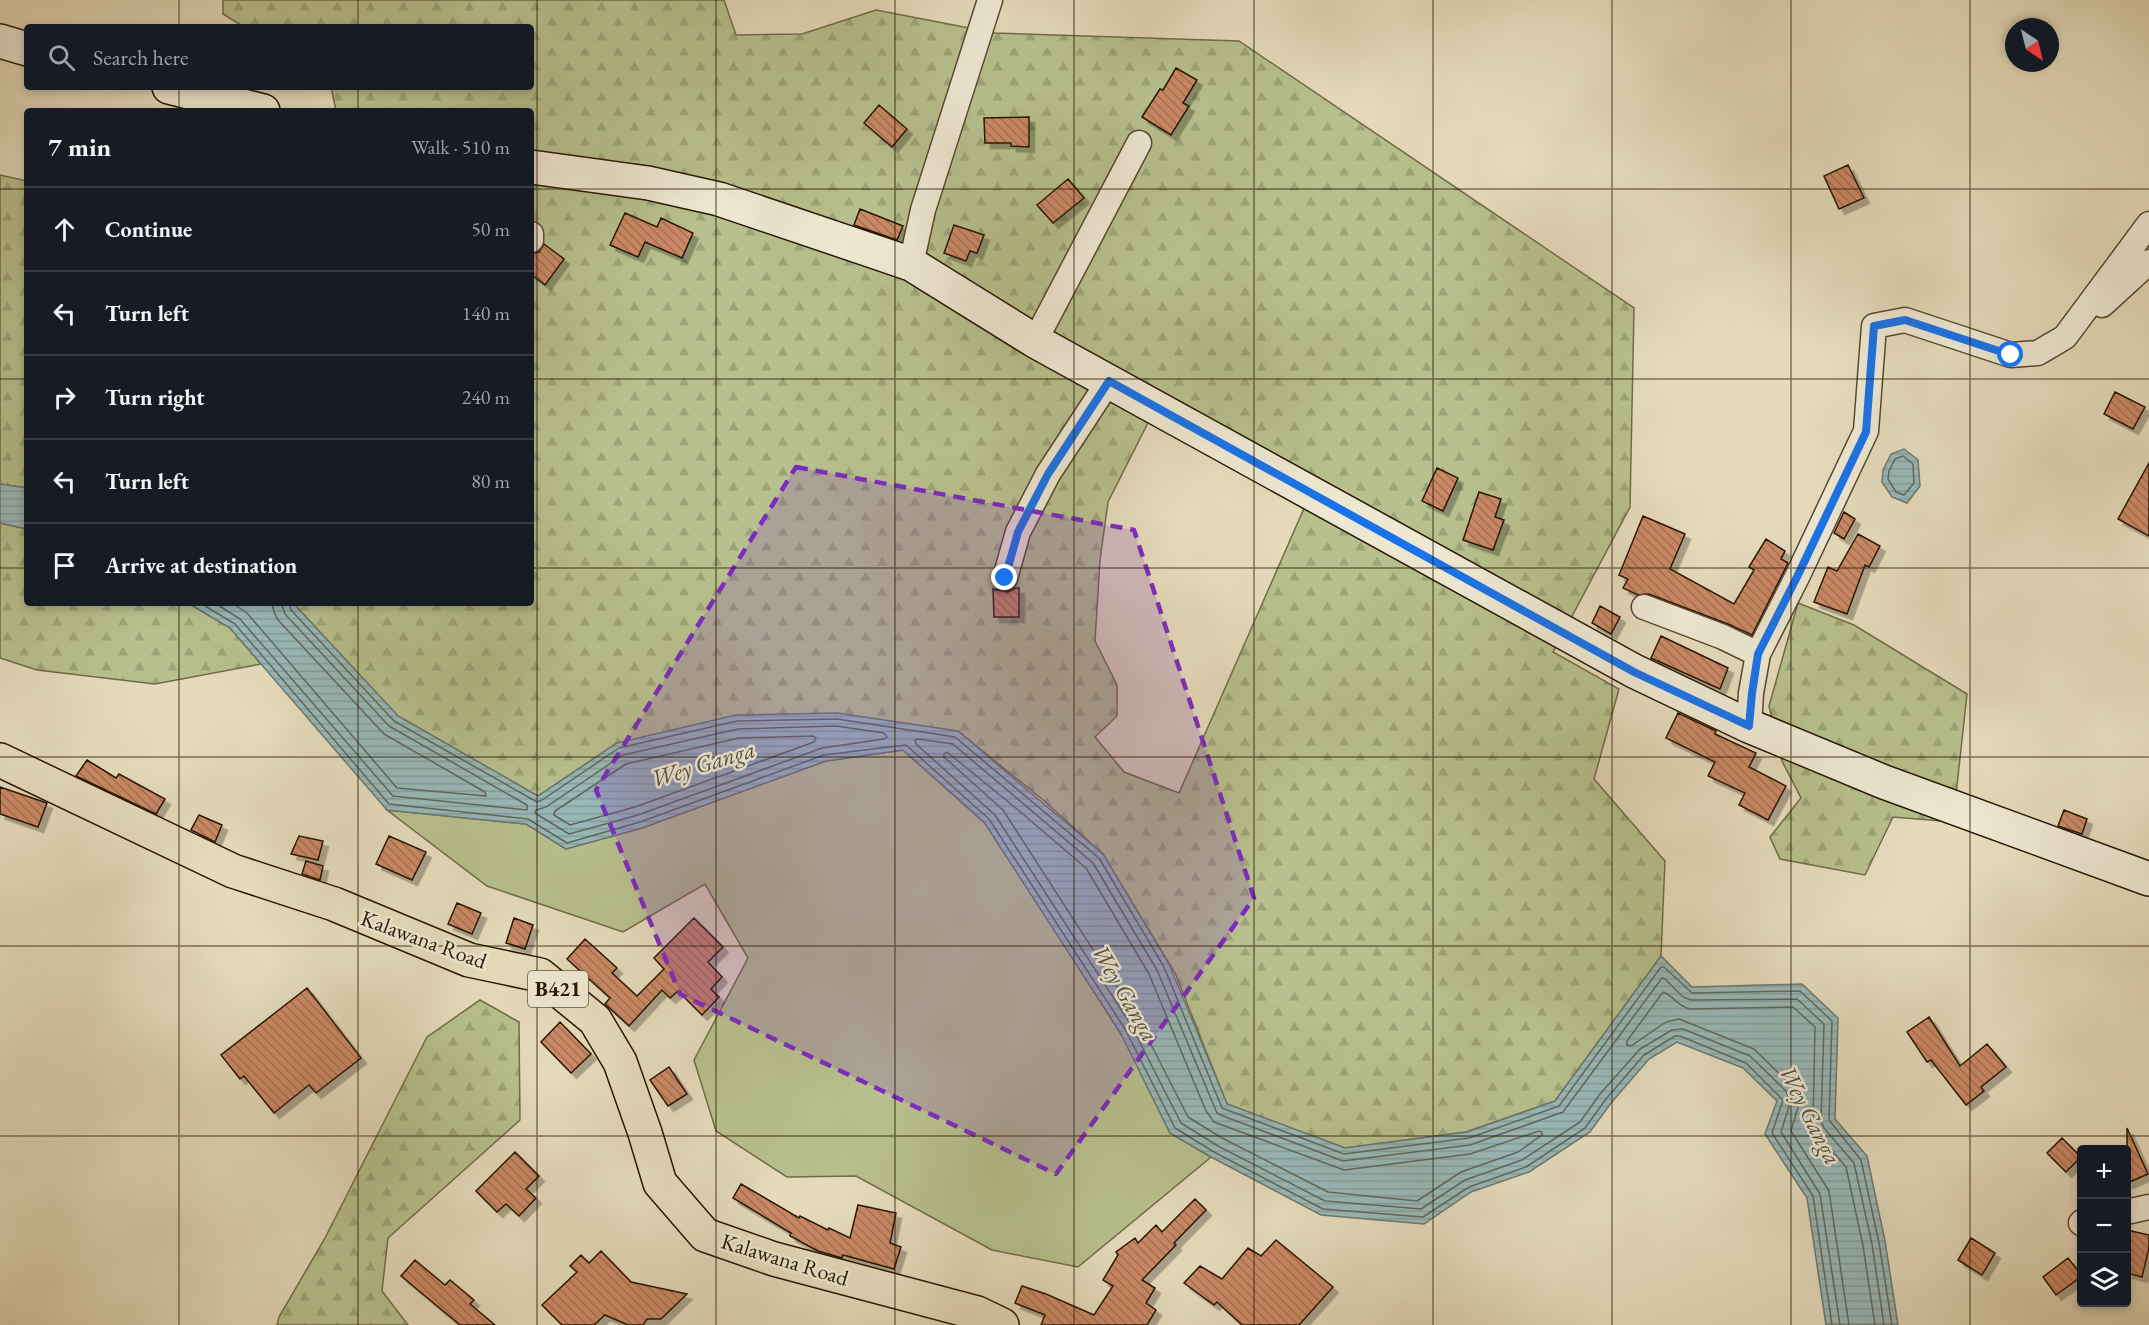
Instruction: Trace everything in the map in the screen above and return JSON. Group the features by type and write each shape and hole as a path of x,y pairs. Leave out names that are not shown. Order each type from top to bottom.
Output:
{"main road":[{"name":"Kalawana Road","path":"0,760 233,871 334,904 468,960 540,975 595,1020 620,1062 660,1183 705,1235 774,1259 976,1313 1002,1325"}],"street":[{"path":"911,264 923,210 990,0"},
{"path":"0,41 24,48"},
{"path":"181,90 251,108"},
{"path":"1035,341 1139,143"},
{"path":"534,167 648,183 719,199 911,264 1035,341 1634,672 1749,726 1884,782 2149,879"},
{"path":"2066,337 2149,224"},
{"path":"1749,726 1758,654 1866,432 1874,326 1905,320 2011,355 2038,353 2066,337 2149,262"},
{"path":"1005,578 1018,532 1048,474 1109,381"},
{"path":"1644,607 1723,637 1758,654"},
{"path":"2131,1211 2149,1207"}],"highlighted area":[{"path":"796,467 1134,530 1254,898 1056,1174 680,994 596,790"}],"green space":[{"path":"223,0 724,0 736,35 802,34 876,10 995,33 1239,41 1634,308 1630,507 1553,652 1619,689 1594,779 1665,861 1661,956 1555,1101 1466,1132 1345,1148 1227,1104 1175,973 1103,854 1043,800 958,731 617,743 538,796 398,716 296,606 534,606 534,108 335,108 332,90 534,90 534,24 239,24 223,14","holes":["1156,407 1309,497 1179,793 1124,772 1095,737 1117,716 1117,685 1095,641 1100,560 1108,502"]},
{"path":"0,175 24,180 24,488 0,484"},
{"path":"0,523 24,528 24,606 193,606 230,628 261,664 155,684 37,670 0,658"},
{"path":"1798,603 1854,625 1967,694 1953,822 1893,817 1865,875 1780,859 1770,837 1801,798 1782,761 1769,706"},
{"path":"903,750 988,826 1124,1039 1170,1133 1211,1157 1078,1267 992,1250 856,1176 787,1177 716,1131 694,1060 748,958 705,884 623,932 487,886 387,810 526,824 566,849 642,828 826,761"},
{"path":"480,1000 519,1022 520,1120 388,1238 382,1291 408,1325 277,1325 279,1317 325,1238 427,1037"}],"water":[{"path":"1904,449 1918,460 1920,486 1907,503 1892,497 1882,482 1883,470 1891,454"},
{"path":"0,484 24,488 24,528 0,523"},
{"name":"Wey Ganga","path":"193,606 296,606 398,716 538,796 617,743 736,715 837,713 958,731 1103,854 1169,964 1227,1104 1345,1148 1467,1132 1555,1101 1661,956 1692,987 1802,984 1838,1018 1835,1119 1867,1156 1885,1241 1898,1325 1826,1325 1807,1198 1765,1134 1777,1101 1743,1068 1677,1042 1649,1059 1611,1103 1590,1132 1529,1172 1471,1192 1424,1224 1321,1215 1170,1133 1120,1032 984,822 903,750 826,761 642,828 566,849 526,824 387,810 230,628"}],"building":[{"path":"1176,68 1197,80 1183,103 1189,106 1171,135 1142,117 1160,89 1163,90"},
{"path":"879,105 907,129 892,147 864,123"},
{"path":"1029,117 1029,147 1011,146 1011,143 985,143 984,118"},
{"path":"1848,165 1864,198 1839,209 1824,176"},
{"path":"1068,179 1084,198 1053,223 1037,205"},
{"path":"860,209 903,226 897,240 854,225"},
{"path":"625,213 657,227 661,218 693,233 682,258 645,242 638,257 610,245"},
{"path":"954,225 984,235 977,253 970,251 966,261 944,253"},
{"path":"544,244 564,259 545,285 534,276 534,253 539,252"},
{"path":"2115,392 2145,407 2133,429 2104,414"},
{"path":"2149,463 2149,536 2118,519"},
{"path":"1437,468 1458,478 1443,511 1422,501"},
{"path":"1479,492 1501,499 1495,517 1504,520 1493,550 1463,540"},
{"path":"1844,512 1855,519 1844,539 1834,533"},
{"path":"1643,516 1685,534 1670,569 1734,604 1754,570 1749,567 1766,539 1785,551 1781,559 1788,563 1752,635 1649,594 1638,595 1623,588 1628,579 1619,575"},
{"path":"1858,534 1880,546 1869,567 1865,565 1847,614 1814,602 1828,567 1837,571"},
{"path":"1019,588 1019,617 994,617 993,589 1008,592"},
{"path":"1600,606 1620,617 1611,634 1592,623"},
{"path":"1661,636 1728,668 1720,689 1651,658"},
{"path":"1678,713 1716,731 1715,734 1756,753 1749,767 1786,786 1768,820 1739,805 1745,793 1708,776 1715,762 1666,738"},
{"path":"87,760 116,778 119,774 165,799 156,814 76,776"},
{"path":"0,787 47,803 38,827 0,814"},
{"path":"2064,810 2087,819 2082,834 2058,826"},
{"path":"199,815 222,825 215,842 191,830"},
{"path":"299,836 323,841 318,860 291,854"},
{"path":"389,836 426,852 412,880 376,864"},
{"path":"306,861 323,866 320,880 302,874"},
{"path":"457,903 481,913 472,934 448,924"},
{"path":"514,918 533,925 525,949 506,943"},
{"path":"694,918 723,947 708,962 722,977 711,989 719,997 702,1015 678,991 670,998 662,990 629,1026 605,1004 610,998 567,959 585,939 617,968 612,973 637,996 664,969 654,958"},
{"path":"307,988 361,1058 316,1093 309,1085 274,1113 244,1076 240,1079 221,1055"},
{"path":"1929,1017 1960,1066 1987,1044 2006,1067 1981,1087 1984,1091 1966,1105 1931,1060 1927,1062 1907,1032"},
{"path":"560,1022 591,1054 571,1073 541,1042"},
{"path":"669,1067 687,1094 668,1106 650,1080"},
{"path":"2127,1128 2148,1174 2131,1181 2131,1145 2127,1145"},
{"path":"2062,1138 2077,1153 2077,1161 2066,1172 2047,1153"},
{"path":"515,1152 539,1176 526,1189 536,1198 519,1216 506,1204 497,1212 476,1191"},
{"path":"741,1184 799,1218 800,1216 850,1238 858,1205 896,1213 890,1243 901,1247 894,1269 843,1255 842,1258 818,1251 790,1236 791,1233 733,1198"},
{"path":"1195,1199 1206,1210 1142,1280 1155,1288 1146,1303 1156,1310 1147,1325 1041,1325 1045,1315 1015,1303 1022,1286 1094,1315 1113,1286 1103,1280 1118,1255 1116,1252 1135,1238 1138,1243 1156,1225 1162,1232"},
{"path":"2131,1231 2149,1235 2149,1248 2142,1277 2131,1274"},
{"path":"1971,1238 1995,1253 1982,1275 1958,1260"},
{"path":"1276,1240 1333,1287 1299,1325 1242,1325 1217,1302 1214,1305 1184,1283 1200,1266 1222,1279 1248,1248 1261,1256"},
{"path":"601,1251 631,1282 687,1294 661,1319 647,1319 643,1325 628,1325 605,1315 594,1325 562,1325 542,1305 577,1272 570,1266 581,1255 589,1263"},
{"path":"2068,1258 2077,1270 2077,1280 2056,1295 2043,1277"},
{"path":"415,1260 445,1285 450,1280 474,1300 470,1304 495,1325 460,1325 401,1276"}],"route":[{"path":"1005,578 1018,532 1048,474 1109,381 1634,672 1749,726 1758,654 1866,432 1874,326 1905,320 2011,355"}]}
